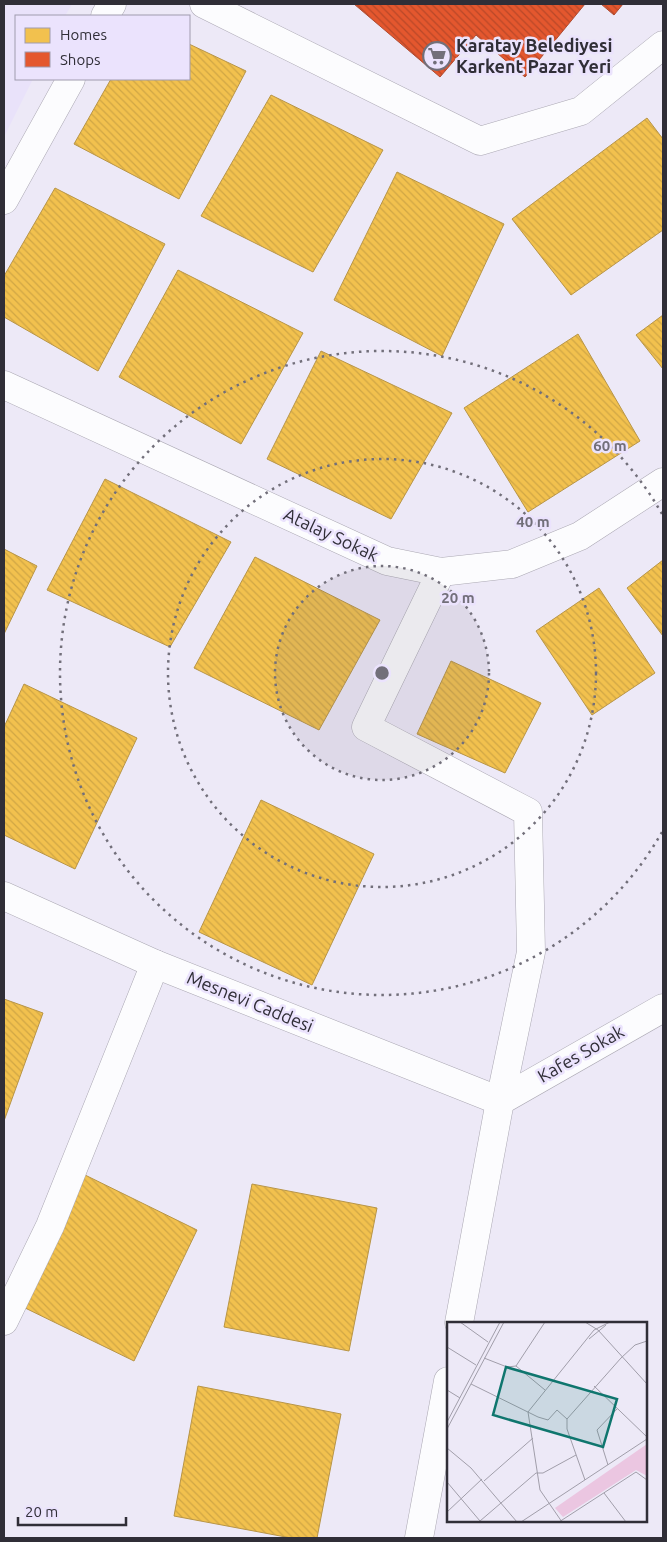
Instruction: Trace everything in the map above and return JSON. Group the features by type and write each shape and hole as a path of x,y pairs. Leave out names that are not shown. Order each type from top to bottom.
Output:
{"street":[{"path":"106,15 112,4"},
{"path":"204,4 480,141 581,111 663,45"},
{"path":"4,200 70,80"},
{"name":"Atalay Sokak","path":"4,384 387,561 441,572 512,564 580,536 663,482"},
{"path":"441,572 366,727 528,812 531,952 500,1101 459,1322"},
{"name":"Mesnevi Caddesi","path":"4,896 155,964 500,1101"},
{"path":"4,1321 50,1226 155,964"},
{"name":"Kafes Sokak","path":"500,1101 663,1008"},
{"path":"420,1538 447,1387"}],"shaded area":[{"path":"4,4 72,4 66,15 15,15 15,80 32,80 4,137"}],"building: Homes":[{"path":"190,44 246,71 179,199 74,144 110,80 190,80"},
{"path":"271,95 383,150 313,272 201,216"},
{"path":"647,118 663,139 663,230 571,295 512,219"},
{"path":"397,172 504,224 442,356 334,300"},
{"path":"55,188 165,244 98,371 4,317 4,276"},
{"path":"178,270 303,333 241,444 119,377"},
{"path":"663,315 663,369 636,335"},
{"path":"578,334 640,441 528,512 464,408"},
{"path":"321,351 452,413 391,519 267,459"},
{"path":"105,479 231,542 170,647 47,590"},
{"path":"4,549 37,566 4,634"},
{"path":"255,557 380,620 319,730 194,668"},
{"path":"663,560 663,636 627,588"},
{"path":"599,588 655,673 592,715 536,631"},
{"path":"451,661 541,703 505,773 417,734"},
{"path":"24,684 137,738 75,869 4,835 4,727"},
{"path":"261,800 374,854 312,985 199,932"},
{"path":"4,999 43,1013 4,1121"},
{"path":"83,1174 197,1230 134,1361 19,1305"},
{"path":"252,1184 377,1208 349,1351 224,1327"},
{"path":"198,1386 341,1414 317,1538 291,1538 174,1516"}],"building: Shops":[{"name":"Karatay Belediyesi Karkent Pazar Yeri","path":"354,4 585,4 525,77 476,35 440,77"},
{"name":"Karatay Belediyesi Karkent Pazar Yeri","path":"601,4 623,4 614,15"}],"place":[{"name":"Karatay Belediyesi Karkent Pazar Yeri","path":"437,56"}]}
